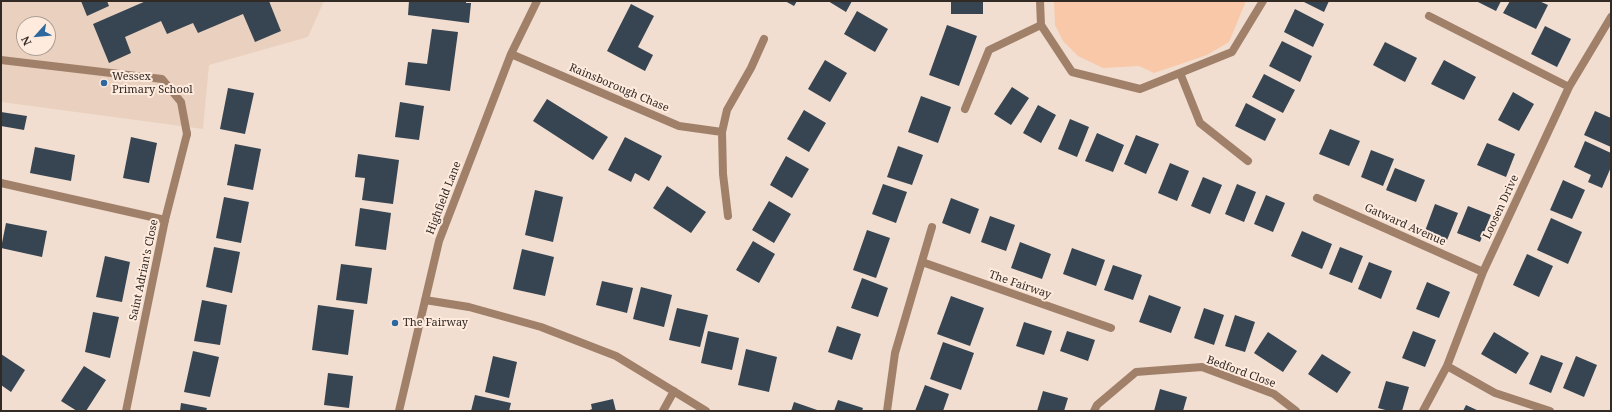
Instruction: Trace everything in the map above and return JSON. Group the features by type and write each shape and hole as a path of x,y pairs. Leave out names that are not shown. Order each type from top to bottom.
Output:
{"street":[{"name":"Highfield Lane","path":"399,411 439,242 511,54 537,1"},
{"path":"1040,1 1041,25 1072,72 1140,88 1232,52 1263,1"},
{"path":"1429,16 1569,87"},
{"name":"Loosen Drive","path":"1423,411 1447,366 1483,272 1569,87 1611,17"},
{"path":"965,109 989,50 1041,25"},
{"path":"728,216 723,174 722,132 727,110 751,68 764,39"},
{"name":"Rainsborough Chase","path":"511,54 680,126 722,132"},
{"name":"Saint Adrian's Close","path":"1,60 162,79 181,102 187,134 165,220 126,411"},
{"path":"1180,73 1200,122 1248,161"},
{"path":"1,183 165,220"},
{"name":"Gatward Avenue","path":"1317,198 1483,272"},
{"path":"887,411 895,353 932,227"},
{"name":"The Fairway","path":"922,262 1110,328"},
{"path":"426,300 470,307 541,328 616,356 706,411"},
{"path":"1447,366 1495,393 1550,411"},
{"name":"Bedford Close","path":"1094,411 1097,405 1136,372 1202,367 1274,394 1296,411"},
{"path":"663,411 674,391"}],"shaded area":[{"name":"Wessex Primary School","path":"1,1 324,1 308,37 209,65 203,129 1,102"},
{"path":"1054,1 1246,1 1229,42 1207,55 1154,73 1139,66 1103,68 1078,56 1063,41 1055,25"}],"building":[{"path":"81,1 107,1 109,6 87,16"},
{"path":"146,1 269,1 281,31 255,42 243,14 198,33 193,23 167,34 161,21 125,37 131,53 109,63 93,24"},
{"path":"409,1 466,1 466,3 471,3 469,23 408,15"},
{"path":"785,1 797,1 794,6"},
{"path":"828,1 852,1 846,12"},
{"path":"951,1 983,1 983,14 951,14"},
{"path":"1302,1 1329,1 1324,12"},
{"path":"1476,1 1501,1 1496,11"},
{"path":"1510,1 1539,1 1548,5 1536,29 1503,13"},
{"path":"631,4 654,16 638,47 653,55 645,71 607,51"},
{"path":"1295,9 1324,24 1313,47 1284,32"},
{"path":"857,11 888,29 875,52 844,34"},
{"path":"947,25 977,36 959,86 929,75"},
{"path":"1545,26 1571,39 1557,67 1531,54"},
{"path":"432,29 458,32 450,91 405,85 408,62 427,64"},
{"path":"1282,41 1312,56 1300,82 1269,66"},
{"path":"1385,42 1417,58 1405,82 1373,65"},
{"path":"825,60 847,73 830,102 808,89"},
{"path":"1444,60 1476,77 1464,100 1431,84"},
{"path":"1264,74 1295,90 1283,113 1252,97"},
{"path":"1012,87 1029,98 1011,125 994,114"},
{"path":"228,88 254,93 245,134 220,129"},
{"path":"1513,92 1534,104 1519,131 1498,120"},
{"path":"921,96 951,107 938,143 908,132"},
{"path":"547,99 608,137 593,160 533,121"},
{"path":"400,102 424,106 419,140 395,137"},
{"path":"1246,103 1276,119 1265,141 1235,126"},
{"path":"1038,105 1056,115 1041,143 1023,133"},
{"path":"804,110 826,123 809,152 787,139"},
{"path":"1595,111 1611,118 1611,147 1584,135"},
{"path":"1,112 27,116 24,130 1,126"},
{"path":"1070,119 1089,127 1077,157 1058,149"},
{"path":"1330,129 1360,141 1349,166 1319,154"},
{"path":"1097,133 1124,145 1113,172 1085,161"},
{"path":"1136,135 1159,144 1146,174 1124,164"},
{"path":"131,137 157,143 149,183 123,178"},
{"path":"625,137 662,156 649,181 635,173 631,182 608,170"},
{"path":"1585,141 1611,153 1611,167 1602,188 1588,182 1591,175 1574,167"},
{"path":"1487,143 1515,154 1506,177 1477,165"},
{"path":"235,144 261,149 253,190 227,185"},
{"path":"898,146 923,155 912,185 887,177"},
{"path":"35,147 75,155 71,181 30,173"},
{"path":"1371,150 1394,159 1383,186 1361,177"},
{"path":"358,154 399,160 393,204 362,200 365,178 355,177"},
{"path":"786,156 809,169 792,198 770,185"},
{"path":"1170,163 1189,171 1177,201 1158,193"},
{"path":"1395,168 1425,180 1416,202 1386,190"},
{"path":"1203,177 1222,185 1210,214 1191,206"},
{"path":"1563,180 1585,190 1572,219 1550,210"},
{"path":"883,184 907,192 896,223 872,214"},
{"path":"1237,184 1256,192 1244,222 1225,214"},
{"path":"667,186 706,212 691,233 653,208"},
{"path":"535,190 563,197 553,242 525,235"},
{"path":"1266,195 1285,203 1273,232 1254,224"},
{"path":"224,197 249,202 241,243 216,238"},
{"path":"951,198 979,209 970,234 942,223"},
{"path":"769,201 791,214 774,243 752,230"},
{"path":"1435,204 1458,213 1447,240 1425,231"},
{"path":"1468,206 1491,215 1480,242 1457,233"},
{"path":"360,208 391,213 386,250 355,246"},
{"path":"990,216 1015,225 1006,251 981,242"},
{"path":"1551,218 1582,232 1568,264 1537,250"},
{"path":"6,223 47,231 42,257 1,248"},
{"path":"867,230 890,238 876,278 853,270"},
{"path":"1302,231 1332,244 1322,269 1291,256"},
{"path":"753,241 775,254 759,283 736,270"},
{"path":"1020,242 1051,254 1042,279 1011,268"},
{"path":"214,247 240,252 232,293 206,287"},
{"path":"1340,247 1363,256 1352,283 1329,274"},
{"path":"1072,248 1105,260 1096,286 1063,274"},
{"path":"522,249 554,257 545,296 513,289"},
{"path":"1527,254 1553,266 1539,297 1513,285"},
{"path":"105,256 130,262 122,302 96,297"},
{"path":"1369,262 1392,271 1381,299 1358,289"},
{"path":"341,264 372,268 367,304 336,300"},
{"path":"1113,265 1142,275 1133,300 1104,290"},
{"path":"862,278 888,288 878,317 851,308"},
{"path":"602,281 633,288 627,313 596,305"},
{"path":"1427,282 1450,292 1439,318 1416,309"},
{"path":"641,287 672,295 664,327 633,319"},
{"path":"1149,295 1181,307 1171,333 1139,322"},
{"path":"951,296 984,308 970,346 937,334"},
{"path":"202,300 227,305 220,345 194,341"},
{"path":"318,305 354,310 348,355 312,350"},
{"path":"677,308 708,315 700,347 669,340"},
{"path":"1204,308 1224,315 1214,345 1194,338"},
{"path":"93,312 119,317 110,358 85,352"},
{"path":"1235,315 1255,322 1245,352 1225,346"},
{"path":"1024,322 1052,331 1044,355 1016,346"},
{"path":"837,326 861,334 852,360 828,352"},
{"path":"708,331 739,338 732,370 701,363"},
{"path":"1067,331 1095,340 1088,361 1060,351"},
{"path":"1413,331 1436,340 1425,367 1402,358"},
{"path":"1268,332 1297,351 1283,372 1254,353"},
{"path":"1494,332 1529,353 1516,374 1481,354"},
{"path":"943,342 974,353 961,390 930,379"},
{"path":"746,349 777,357 769,392 738,385"},
{"path":"193,351 219,357 210,397 184,392"},
{"path":"1,354 25,370 11,392 1,385"},
{"path":"1322,354 1351,372 1337,393 1308,374"},
{"path":"1541,355 1563,363 1551,393 1529,384"},
{"path":"493,356 517,362 509,398 485,392"},
{"path":"1576,356 1597,365 1584,397 1563,388"},
{"path":"84,366 106,380 86,411 77,411 61,401"},
{"path":"328,373 353,376 349,408 324,405"},
{"path":"1386,381 1409,387 1402,411 1389,411 1378,408"},
{"path":"925,385 949,394 943,411 915,411"},
{"path":"1160,389 1187,397 1183,411 1154,411"},
{"path":"1043,391 1068,398 1064,411 1037,411"},
{"path":"475,395 511,403 509,411 471,411"},
{"path":"613,399 616,411 587,411 592,409 591,404"},
{"path":"838,400 863,408 862,411 834,411"},
{"path":"794,402 820,411 791,411"},
{"path":"181,403 207,408 206,411 180,411"},
{"path":"1466,405 1479,411 1463,411"}],"place":[{"name":"Wessex Primary School","path":"104,83"},
{"name":"The Fairway","path":"395,323"}]}
